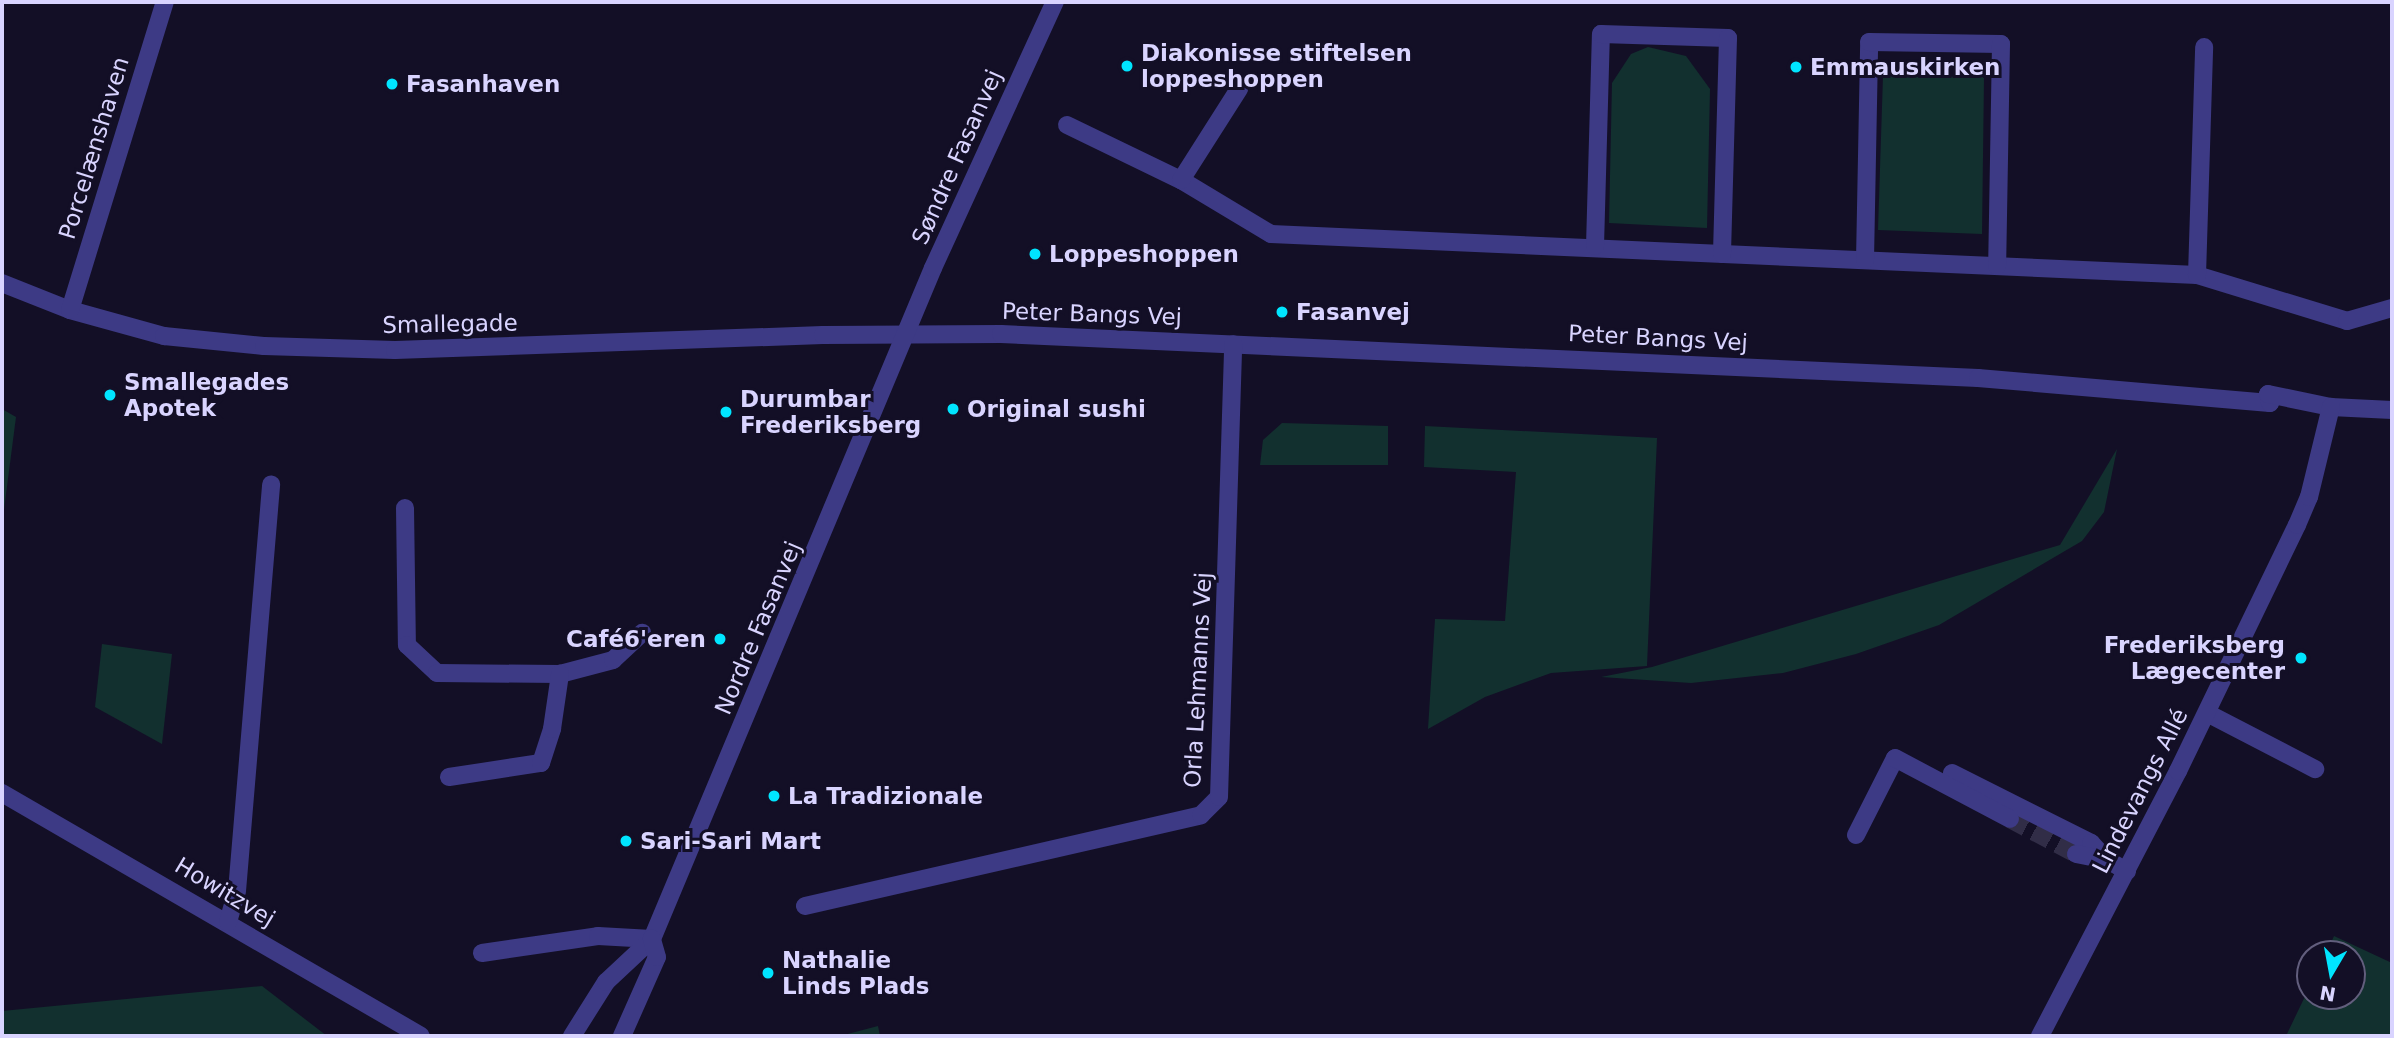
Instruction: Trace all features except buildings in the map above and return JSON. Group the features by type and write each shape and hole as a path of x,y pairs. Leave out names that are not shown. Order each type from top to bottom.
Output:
{"street":[{"name":"Porcelænshaven","path":"70,310 165,2"},
{"name":"Søndre Fasanvej","path":"908,335 1055,2"},
{"path":"1595,246 1601,34 1728,38 1722,254"},
{"path":"1865,260 1869,42 2001,44 1997,266"},
{"path":"2197,275 2204,47"},
{"path":"1181,180 1239,89"},
{"path":"1066,125 1181,180 1271,233 2197,275 2347,321 2392,308"},
{"name":"Smallegade","path":"2,283 70,310 164,336 264,346 395,350 908,335"},
{"name":"Peter Bangs Vej","path":"908,335 1233,344 1978,378 2270,403 2268,394 2331,407 2392,410"},
{"name":"Nordre Fasanvej","path":"572,1036 607,982 652,939 908,335"},
{"name":"Orla Lehmanns Vej","path":"805,906 1201,815 1219,797 1233,344"},
{"name":"Lindevangs Allé","path":"2040,1036 2207,713 2297,525 2309,497 2331,407"},
{"path":"228,922 236,891 271,484"},
{"path":"405,508 407,645 437,673 560,674 613,660 642,633"},
{"path":"449,777 541,763 552,729 560,674"},
{"path":"2207,713 2315,769"},
{"path":"1856,835 1895,758 2010,819"},
{"path":"1952,773 2091,843 2107,860"},
{"name":"Howitzvej","path":"2,793 421,1036"},
{"path":"2076,854 2107,860 2127,871"},
{"path":"482,953 598,936 652,939"},
{"name":"Nordre Fasanvej","path":"622,1036 657,957 652,939"}],"green space":[{"path":"1648,47 1686,56 1710,89 1707,228 1609,223 1612,83 1631,54"},
{"path":"1883,76 1984,77 1982,234 1878,230"},
{"path":"2,409 16,417 2,525"},
{"path":"1282,423 1388,426 1388,465 1260,465 1263,440"},
{"path":"1425,426 1657,438 1647,666 1551,673 1485,697 1428,729 1435,619 1505,621 1516,472 1424,467"},
{"path":"2117,449 2104,512 2082,541 1939,625 1856,654 1783,673 1691,683 1601,677 1652,667 2060,545"},
{"path":"102,644 172,654 162,744 95,707"},
{"path":"2366,951 2392,963 2392,1036 2286,1036 2298,1010 2366,1010"},
{"path":"262,986 327,1036 2,1036 2,1011"},
{"path":"878,1026 880,1036 840,1036"}],"tunnel":[{"path":"2010,819 2076,854"}],"place":[{"name":"Diakonisse stiftelsen loppeshoppen","path":"1127,66"},
{"name":"Emmauskirken","path":"1796,67"},
{"name":"Fasanhaven","path":"392,84"},
{"name":"Loppeshoppen","path":"1035,254"},
{"name":"Fasanvej","path":"1282,312"},
{"name":"Smallegades Apotek","path":"110,395"},
{"name":"Original sushi","path":"953,409"},
{"name":"Durumbar Frederiksberg","path":"726,412"},
{"name":"Café6'eren","path":"720,639"},
{"name":"Frederiksberg Lægecenter","path":"2301,658"},
{"name":"La Tradizionale","path":"774,796"},
{"name":"Sari-Sari Mart","path":"626,841"},
{"name":"Nathalie Linds Plads","path":"768,973"}]}
